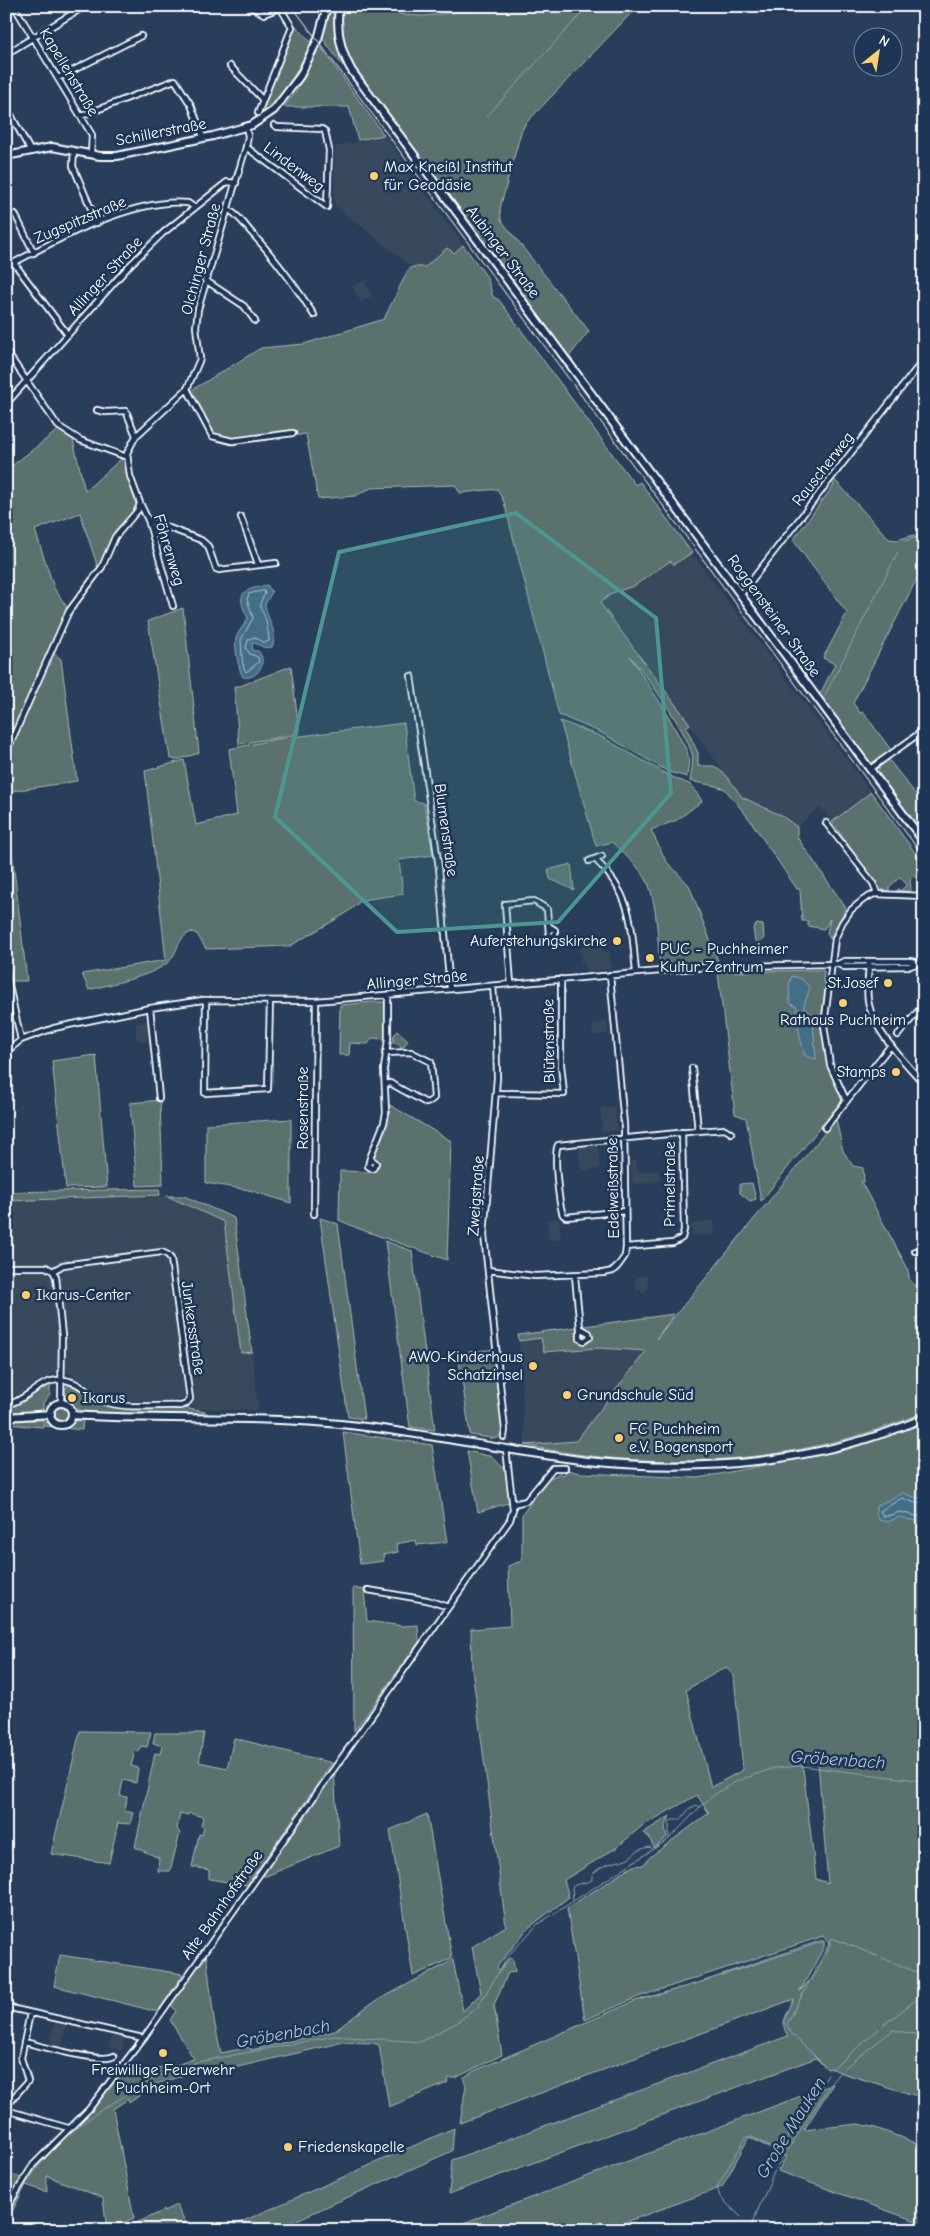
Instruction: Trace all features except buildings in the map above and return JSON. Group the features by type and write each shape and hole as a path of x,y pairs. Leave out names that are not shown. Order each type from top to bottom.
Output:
{"street":[{"name":"Kapellenstraße","path":"14,6 92,135 91,154"},
{"path":"67,6 72,14"},
{"path":"6,54 85,6"},
{"path":"250,6 264,14 279,8 283,10 292,26 262,99 258,114"},
{"name":"Schillerstraße","path":"6,156 52,147 91,154 117,156 246,127 262,120 274,110 300,76 318,39 327,6"},
{"name":"Aubinger Straße","path":"339,6 339,41 343,55 352,72 601,407"},
{"path":"58,78 141,36"},
{"path":"230,66 262,99"},
{"path":"81,116 175,80 191,105 200,124 203,137"},
{"path":"6,106 30,150"},
{"name":"Lindenweg","path":"246,147 328,207 329,150 324,131 322,129 278,127 274,125"},
{"name":"Olchinger Straße","path":"127,457 128,448 136,436 187,389 200,359 196,320 205,280 246,147 248,136 246,127"},
{"path":"74,151 73,166 97,223"},
{"name":"Allinger Straße","path":"6,404 135,260 194,208 227,182 236,183"},
{"name":"Zugspitzstraße","path":"6,267 118,214 151,205 186,202 194,208"},
{"path":"227,209 266,248 293,283 314,315"},
{"path":"15,214 34,253"},
{"path":"14,263 68,335"},
{"path":"205,280 244,306 255,321"},
{"path":"6,351 58,426 80,440 127,457 130,476 140,503 132,518 115,537 102,567 69,611 6,754"},
{"name":"Rauscherweg","path":"741,594 924,359"},
{"path":"187,389 212,436 232,441 293,433"},
{"name":"Roggensteiner Straße","path":"601,407 924,842"},
{"path":"97,410 106,412 126,410 136,436"},
{"name":"Föhrenweg","path":"140,503 148,520 173,606"},
{"path":"242,517 258,564"},
{"path":"148,520 200,540 208,546 216,568 219,570 276,563"},
{"name":"Blumenstraße","path":"411,676 440,875 450,989"},
{"path":"870,769 924,730"},
{"path":"826,823 873,883 877,893"},
{"path":"590,861 602,856"},
{"path":"596,860 614,878 624,897 631,923 636,972"},
{"path":"846,1100 830,1065 824,1025 830,964 835,939 842,923 855,906 877,893 922,895"},
{"path":"512,984 505,904 536,901 547,908 550,928"},
{"name":"Allinger Straße","path":"6,1052 22,1040 54,1028 150,1008 206,1000 316,1002 714,966 838,964 844,967 910,961 921,964"},
{"path":"869,964 868,998 870,1008 891,1045 924,1084"},
{"path":"6,972 22,1040"},
{"name":"Edelweißstraße","path":"488,1270 535,1276 575,1276 612,1270 624,1258 626,1247 624,1137 610,975"},
{"name":"Blütenstraße","path":"497,1093 564,1094 561,1064 561,979"},
{"name":"Zweigstraße","path":"493,986 497,1040 497,1093 484,1228 505,1430 504,1437"},
{"path":"370,1158 386,1118 385,1053 388,1039 388,995"},
{"path":"206,1000 205,1094 268,1089 270,1000"},
{"name":"Rosenstraße","path":"314,1214 316,1002"},
{"path":"898,1035 923,1007"},
{"path":"150,1008 159,1098"},
{"path":"825,1128 891,1045"},
{"path":"385,1053 410,1052 431,1062 433,1066 434,1098 429,1102 425,1102 390,1084 385,1084"},
{"path":"692,1068 698,1131"},
{"path":"625,1211 566,1217 563,1215 556,1150 561,1144 682,1132 725,1130 731,1133"},
{"name":"Primelstraße","path":"626,1247 673,1243 682,1238 684,1230 682,1132"},
{"path":"914,1251 924,1250"},
{"name":"Junkersstraße","path":"53,1271 63,1265 162,1252 167,1254 171,1260 190,1397 184,1405 127,1406 112,1404 99,1399 75,1382 61,1380"},
{"path":"6,1267 46,1267 53,1271 56,1277 62,1323 61,1403"},
{"path":"575,1276 580,1328"},
{"path":"6,1405 25,1397 46,1383 61,1380"},
{"path":"61,1403 70,1407 72,1415 69,1421 63,1424 56,1423 51,1414 54,1406 61,1403"},
{"path":"6,1417 51,1414"},
{"path":"72,1415 108,1418 242,1417 301,1420 344,1424 588,1460 651,1466 696,1466 804,1454 856,1442 924,1418"},
{"path":"506,1449 513,1504 526,1500 553,1468 565,1468"},
{"name":"Alte Bahnhofstraße","path":"6,2208 34,2165 88,2108 143,2038 510,1520 513,1504"},
{"path":"368,1590 428,1600 448,1607"},
{"path":"6,2007 143,2038"},
{"path":"30,2013 21,2058 28,2081 6,2108 68,2128"},
{"path":"24,2042 83,2056 108,2059 114,2056"}],"highlighted area":[{"path":"516,513 656,618 671,793 558,922 397,932 275,817 339,552"}],"shaded area":[{"name":"Max Kneißl Institut für Geodäsie","path":"384,135 463,245 453,253 447,248 425,267 412,267 334,205 335,147"},
{"path":"364,281 372,296 361,302 352,287"},
{"path":"692,553 871,792 832,822 820,807 797,827 782,816 742,797 599,603 612,593 634,586 670,560 675,564"},
{"path":"595,942 595,948 603,947 603,952 610,952 611,969 586,972 584,963 581,963 580,951 582,945"},
{"path":"149,1022 151,1037 147,1038 147,1041 140,1042 140,1039 136,1039 136,1023"},
{"path":"607,1022 608,1034 593,1036 592,1024"},
{"path":"615,1107 617,1130 602,1132 600,1108"},
{"path":"598,1146 600,1169 581,1171 578,1148"},
{"path":"636,1160 638,1172 658,1170 660,1181 633,1184 630,1161"},
{"path":"167,1196 224,1222 241,1353 252,1352 259,1410 197,1409 182,1399 178,1401 124,1401 111,1399 68,1373 54,1373 38,1381 19,1395 6,1399 6,1201"},
{"path":"559,1218 561,1239 549,1240 547,1219"},
{"path":"714,1221 715,1235 692,1235 691,1224"},
{"path":"647,1275 648,1289 645,1290 645,1294 642,1294 642,1290 636,1291 635,1280 637,1276"},
{"name":"Grundschule Süd","path":"541,1338 544,1354 599,1348 646,1351 576,1441 525,1445 519,1341"},
{"path":"54,2024 66,2026 62,2046 50,2044"},
{"path":"112,2036 124,2038 122,2051 109,2048"}],"green space":[{"path":"331,6 337,6 335,37 343,66 322,38"},
{"path":"343,6 380,6 404,15 424,16 505,6 638,6 526,123 521,132 500,208 501,220 589,331 568,358 349,61 341,32"},
{"path":"295,25 311,42 297,71 284,90 261,110"},
{"path":"320,46 384,135 358,140 349,107 284,107 295,93"},
{"path":"463,245 487,277 493,297 499,300 635,485 640,482 692,553 674,564 670,561 634,586 612,593 600,603 690,724 686,727 698,753 698,766 714,766 726,775 742,797 782,816 797,827 797,837 846,908 830,939 827,933 830,919 824,929 808,926 808,921 802,921 800,889 797,889 750,820 725,789 690,781 693,757 682,731 646,676 630,656 666,712 687,751 689,759 687,777 669,772 602,733 559,715 504,502 497,489 460,493 455,485 371,488 355,496 318,499 306,434 232,445 211,439 187,393 261,348 304,344 384,319 408,270 412,267 425,267 447,248 454,253"},
{"path":"58,430 73,440 85,491 121,459 125,460 136,505 131,514 115,530 98,568 80,513 35,530 54,588 68,609 6,747 6,468 13,465"},
{"path":"833,478 889,539 897,540 924,532 924,565 853,703 860,713 863,712 891,750 872,763 867,761 819,696 835,664 823,658 847,613 793,540 834,485 831,481"},
{"path":"183,608 199,753 176,760 170,758 148,621"},
{"path":"53,653 61,659 77,781 6,792 6,761"},
{"path":"291,666 298,734 239,744 234,686 240,686"},
{"path":"560,721 600,736 668,775 691,785 702,801 677,820 651,830 666,861 689,885 718,961 660,964 655,913 648,883 637,866 612,842 596,846"},
{"path":"404,723 414,801 424,803 433,855 399,860 403,894 362,900 345,914 290,946 206,949 197,934 191,932 179,943 170,960 158,969 139,977 89,990 82,974 166,960 145,771 184,760 196,825 237,815 229,749 277,739"},
{"path":"889,760 924,805 924,836 878,775 879,767"},
{"path":"871,792 924,865 924,876 919,871 910,880 911,891 900,891 907,885 900,877 889,887 889,891 880,889 832,822"},
{"path":"6,800 27,981 12,981 6,947"},
{"path":"571,864 574,890 550,879 548,870"},
{"path":"757,924 763,925 764,938 759,943 755,941 753,928"},
{"path":"824,971 823,981 826,982 823,1030 826,1055 842,1100 761,1201 746,1118 735,1114 718,972"},
{"path":"385,1002 385,1039 372,1038 368,1044 350,1043 349,1055 339,1055 340,1005"},
{"path":"398,1031 408,1040 403,1048 393,1042 394,1035"},
{"path":"96,1055 107,1187 66,1188 52,1061"},
{"path":"160,1100 163,1185 137,1186 130,1103"},
{"path":"390,1105 451,1141 447,1260 339,1220 340,1171 372,1172 377,1168 379,1163 374,1157 388,1119"},
{"path":"291,1119 291,1203 249,1190 206,1183 206,1124"},
{"path":"836,1119 843,1151 853,1166 863,1168 864,1182 861,1182 907,1267 910,1281 918,1287 924,1299 924,1412 876,1430 827,1443 778,1453 727,1459 676,1461 625,1459 575,1454 525,1445 576,1441 646,1351 599,1348 544,1352 541,1338 519,1341 518,1335 674,1314 656,1339"},
{"path":"752,1183 756,1199 750,1201 740,1193 740,1184"},
{"path":"159,1189 160,1195 6,1201 6,1192"},
{"path":"167,1196 184,1196 234,1218 252,1352 241,1353 224,1222"},
{"path":"320,1218 338,1224 364,1419 348,1417"},
{"path":"385,1241 412,1251 435,1430 410,1427"},
{"path":"498,1349 504,1430 497,1439 470,1435 458,1353"},
{"path":"50,1384 50,1395 43,1403 43,1410 32,1414 6,1415 6,1407 20,1403"},
{"path":"74,1385 96,1400 111,1406 184,1408 206,1412 208,1415 103,1415 80,1410 66,1401 65,1389 67,1386"},
{"path":"58,1406 64,1406 68,1413 64,1420 58,1420 54,1416 54,1410"},
{"path":"6,1420 44,1420 43,1427 6,1424"},
{"path":"83,1420 82,1430 45,1426 46,1421 64,1426 73,1421"},
{"path":"924,1423 924,2098 831,2068 827,2069 816,2058 449,2194 452,2160 788,2036 785,2031 784,2022 794,1999 460,2123 466,2085 463,2078 474,2071 635,2001 701,1982 824,1941 824,1947 800,1991 816,1973 830,1945 823,1936 638,1997 585,2020 567,1908 633,1866 643,1865 650,1857 709,1813 697,1795 642,1826 616,1848 564,1880 569,1897 527,1929 497,1967 500,1971 510,1957 513,1960 515,1972 508,1973 494,2005 502,2055 455,2078 449,2078 447,2083 389,2107 379,2045 373,2043 337,2042 336,2044 212,2073 211,2067 156,2084 129,2103 128,2099 113,2109 134,2218 107,2230 103,2198 47,2176 47,2192 26,2185 6,2223 6,2216 41,2153 124,2073 176,2065 194,2059 170,2020 176,2011 170,2003 206,1952 214,2020 221,2053 250,2047 251,2050 335,2031 369,2005 453,1960 463,2011 481,1993 472,1947 506,1926 472,1669 471,1629 510,1626 508,1566 522,1561 522,1515 549,1477 560,1473 563,1475 568,1470 580,1473 698,1478 845,1450","holes":["726,1667 734,1676 743,1770 711,1787 686,1690","802,1760 818,1762 828,1883 816,1879"]},
{"path":"343,1432 432,1445 447,1542 417,1545 416,1540 396,1544 398,1552 383,1555 384,1561 360,1564"},
{"path":"467,1451 493,1457 502,1467 506,1468 510,1497 508,1503 478,1512"},
{"path":"353,1588 364,1590 367,1621 403,1626 418,1625 419,1642 354,1731"},
{"path":"80,1731 151,1732 147,1747 141,1746 139,1752 135,1751 131,1766 138,1768 136,1783 123,1780 120,1796 127,1797 125,1811 133,1813 130,1824 118,1823 109,1863 51,1854"},
{"path":"155,1733 204,1733 199,1762 227,1768 234,1738 332,1763 247,1885 209,1879 209,1870 192,1867 199,1834 202,1835 204,1827 201,1826 203,1817 189,1813 188,1815 180,1813 177,1829 180,1833 170,1871 158,1871 159,1858 135,1847 155,1753 160,1754 162,1746 153,1743"},
{"path":"334,1771 339,1846 266,1876 261,1876"},
{"path":"427,1814 452,1958 413,1976 390,1830"},
{"path":"670,1816 665,1827 667,1837 654,1848 649,1837 643,1833"},
{"path":"60,1955 183,1974 158,2012 54,1986"},
{"path":"833,2084 804,2130 858,2124 873,2127 924,2146 924,2224 778,2171 786,2157 749,2137 722,2187 604,2230 445,2230"},
{"path":"454,2128 452,2151 274,2230 223,2230"},
{"path":"6,2174 23,2178 6,2205"},
{"path":"177,2205 189,2230 120,2230"}],"water":[{"path":"267,585 272,592 265,604 273,630 274,641 272,647 269,648 252,643 253,651 258,651 261,655 262,665 253,676 243,677 236,652 238,633 248,618 242,603 242,597 247,591"},
{"path":"792,976 802,979 810,988 803,1008 812,1014 816,1059 805,1056 803,1051 795,1016 798,1008 790,1003 789,985"},
{"path":"903,1493 917,1498 924,1498 924,1523 899,1517 888,1522 879,1520 876,1515 876,1506"}],"waterway":[{"path":"486,117 582,13 592,6"},
{"path":"904,541 924,535"},
{"path":"825,695 898,552"},
{"name":"Gröbenbach","path":"6,2218 40,2164 66,2136 98,2112 156,2077 197,2062 335,2036 420,2042 456,2023 477,2008 509,1955 538,1924 669,1839 715,1794 737,1781 774,1768 801,1766 924,1781"},
{"name":"Gröbenbach","path":"669,1839 669,1822 680,1820 690,1808 697,1805 700,1807"},
{"path":"573,1900 572,1887 592,1880 592,1875 599,1868 628,1858 642,1849 650,1847 652,1849"},
{"path":"823,2064 791,2033 787,2025 788,2022 832,1938 877,1956"},
{"path":"722,1974 822,1940"},
{"path":"882,1958 924,1975"},
{"path":"883,2025 924,1994"},
{"path":"831,2070 879,2029"},
{"name":"Große Mauken","path":"843,2069 893,2030 924,2036"},
{"name":"Große Mauken","path":"752,2224 775,2170 840,2072"},
{"path":"741,2217 720,2197 717,2187 746,2137 753,2137 779,2151 828,2074"}],"railway":[{"path":"292,6 924,857"}],"place":[{"name":"Max Kneißl Institut für Geodäsie","path":"374,176"},
{"name":"Auferstehungskirche","path":"617,941"},
{"name":"PUC - Puchheimer Kultur Zentrum","path":"650,958"},
{"name":"St.Josef","path":"888,983"},
{"name":"Rathaus Puchheim","path":"843,1003"},
{"name":"Stamps","path":"896,1072"},
{"name":"Ikarus-Center","path":"26,1295"},
{"name":"AWO-Kinderhaus Schatzinsel","path":"533,1366"},
{"name":"Grundschule Süd","path":"567,1395"},
{"name":"Ikarus","path":"72,1398"},
{"name":"FC Puchheim e.V. Bogensport","path":"619,1438"},
{"name":"Freiwillige Feuerwehr Puchheim-Ort","path":"163,2053"},
{"name":"Friedenskapelle","path":"288,2147"}]}
